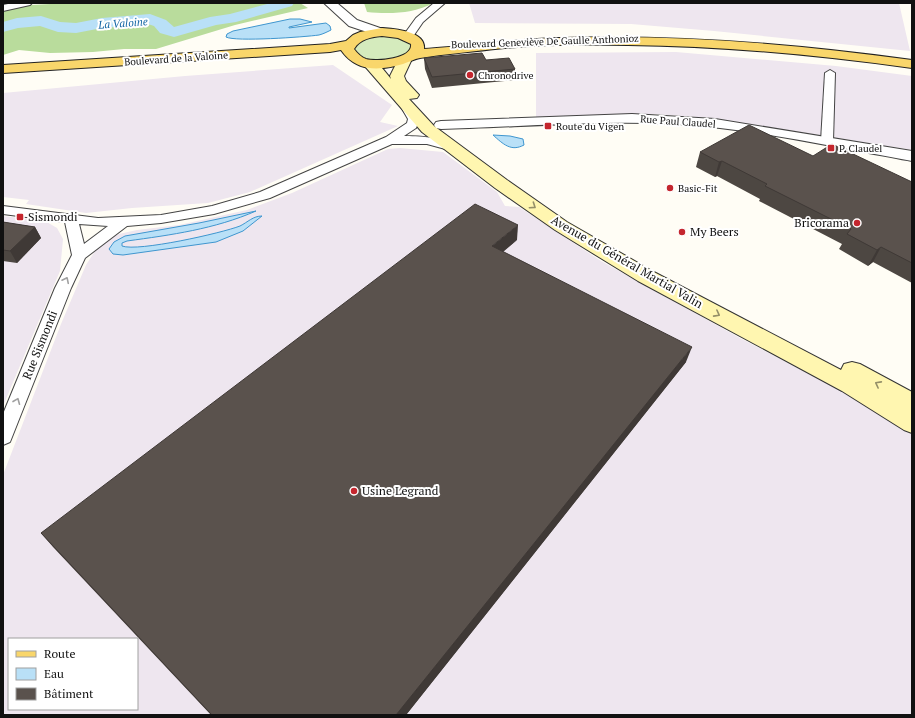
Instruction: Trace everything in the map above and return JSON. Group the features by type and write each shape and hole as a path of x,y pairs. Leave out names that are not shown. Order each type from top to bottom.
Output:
{"main road":[{"path":"393,32 411,48 389,64 370,64 356,60 352,46 368,34 393,32"},
{"name":"Boulevard Geneviève De Gaulle Anthonioz","path":"411,48 572,38 689,39 805,47 912,60"},
{"name":"Boulevard Geneviève De Gaulle Anthonioz","path":"411,48 566,42 665,42 777,48 912,64"},
{"name":"Boulevard de la Valoine","path":"3,69 352,46"},
{"name":"Boulevard de la Valoine","path":"3,74 318,54 352,46"},
{"name":"Avenue du Général Martial Valin","path":"411,48 397,76 400,83 431,127 458,141 598,234 912,403"},
{"name":"Avenue du Général Martial Valin","path":"370,64 407,107 431,127 449,146 561,226 645,276 850,385 912,423"}],"street":[{"path":"3,8 27,3"},
{"path":"330,3 353,22 379,32"},
{"path":"393,32 419,20 440,3"},
{"path":"411,48 419,20"},
{"path":"352,46 356,29 353,22"},
{"path":"827,141 830,72"},
{"path":"390,140 412,125 414,119 407,107"},
{"name":"Rue Paul Claudel","path":"431,127 632,118 677,120 715,123 912,156"},
{"path":"404,131 431,127"},
{"path":"3,210 98,222 123,222 161,219 214,210 265,195 390,140 431,127"},
{"path":"390,140 417,139 435,141 449,146"},
{"path":"71,218 79,255"},
{"name":"Rue Sismondi","path":"3,437 63,288 79,255 123,222"}],"shaded area":[{"path":"469,3 899,3 910,51 631,24 475,23"},
{"path":"676,52 836,66 912,76 912,150 712,118 653,114 536,117 536,53"},
{"path":"333,65 392,105 380,122 398,126 250,192 208,203 132,208 86,213 26,204 29,200 3,197 3,93 185,76"},
{"path":"400,148 443,152 497,192 505,206 519,207 601,261 740,338 838,389 912,434 912,715 3,715 3,475 61,324 86,265 95,251 107,239 119,234 137,230 179,225 247,210 292,193 388,149"},
{"path":"3,216 45,221 57,228 63,239 60,271 3,406"}],"green space":[{"path":"69,3 300,3 308,8 235,25 156,49 124,49 93,52 50,53 19,50 3,55 3,11 31,5"},
{"path":"364,3 433,3 426,7 409,11 384,13 367,12"},
{"path":"397,35 413,44 410,53 376,62 363,60 358,56 353,48 361,40 372,36"}],"water":[{"path":"290,19 300,19 312,22 289,28 326,23 330,26 331,30 319,35 286,38 242,39 226,37 227,34 233,31"},
{"path":"493,135 510,136 523,139 524,145 515,148 507,146"},
{"path":"256,211 209,227 176,234 127,241 122,243 122,246 145,246 199,237 240,226 253,218 262,216 243,231 216,242 123,255 113,254 109,249 114,242 125,236"}],"building":[{"path":"482,53 486,60 509,58 515,69 432,77 424,58"},
{"name":"Bricorama","path":"749,125 813,156 832,144 912,182 912,263 881,247 877,250 847,234 851,229 765,186 767,184 722,161 719,162 700,152"},
{"name":"Usine Legrand","path":"475,204 518,225 492,246 692,347 396,715 212,715 41,533"},
{"path":"3,222 35,227 10,251 3,250"}],"waterway":[{"name":"La Valoine","path":"3,27 17,23 41,21 58,27 76,28 102,23 150,19 160,23 166,30 174,32 215,20 231,19 287,3"}],"place":[{"name":"Chronodrive","path":"470,75"},
{"name":"Route du Vigen","path":"548,126"},
{"name":"P. Claudel","path":"831,148"},
{"name":"Basic-Fit","path":"670,188"},
{"name":"Sismondi","path":"20,217"},
{"name":"Bricorama","path":"857,223"},
{"name":"My Beers","path":"682,232"},
{"name":"Usine Legrand","path":"354,491"}]}
